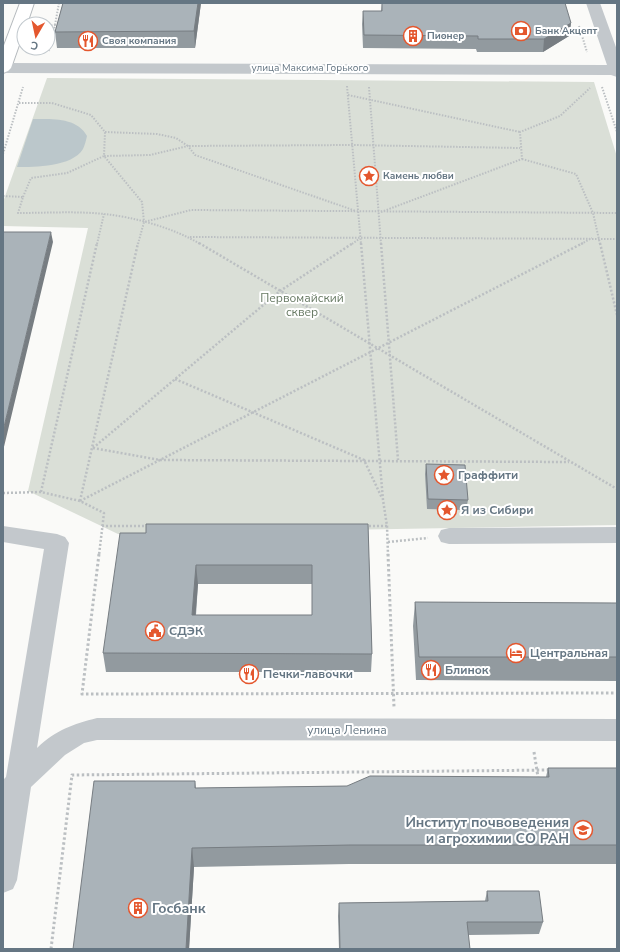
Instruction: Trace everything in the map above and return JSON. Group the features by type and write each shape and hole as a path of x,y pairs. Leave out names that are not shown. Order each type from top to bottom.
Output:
{"main road":[{"path":"3,68 27,3"}],"street":[{"path":"594,3 617,70"},
{"name":"улица Максима Горького","path":"3,68 617,70"},
{"path":"3,534 57,543 11,788 3,880"},
{"path":"448,536 617,536"},
{"name":"улица Ленина","path":"11,788 56,747 77,734 97,729 617,730"}],"path":[{"path":"56,21 60,3"},
{"path":"346,68 383,500 387,526 393,693 396,730"},
{"path":"368,68 398,460"},
{"path":"348,95 370,101 520,132 560,116 594,85"},
{"path":"3,154 23,87"},
{"path":"19,103 52,103 90,116 105,132 157,134 176,138 188,146 196,155 358,212"},
{"path":"80,501 139,238 144,222 142,202 104,156 105,132"},
{"path":"520,132 522,159"},
{"path":"520,148 352,145 188,146 150,155 104,156 67,173 31,178 18,213 104,214 144,222 188,237 617,489"},
{"path":"379,213 522,159 576,174 592,213 617,314"},
{"path":"3,196 24,197"},
{"path":"144,222 191,210 379,213 617,213"},
{"path":"41,492 104,214"},
{"path":"188,237 617,239"},
{"path":"93,448 280,291 360,238"},
{"path":"80,501 592,238"},
{"path":"175,379 364,460 383,500"},
{"path":"93,448 160,460 571,462"},
{"path":"3,493 41,492 80,501 104,513 82,694 617,693"},
{"path":"102,526 150,526"},
{"path":"363,526 387,526"},
{"path":"388,542 448,536"},
{"path":"51,949 72,775 558,770"}],"green space":[{"name":"Первомайский сквер","path":"47,78 594,82 617,157 617,525 118,534 28,491 88,228 3,226 3,202"}],"shaded area":[{"path":"33,119 63,120 77,125 87,136 83,149 78,155 62,163 33,167 17,167"}],"building":[{"path":"63,3 198,3 194,31 56,32"},
{"path":"382,3 565,3 571,23 544,39 478,39 478,36 364,35 363,11 382,11"},
{"path":"3,232 51,232 3,431"},
{"path":"426,464 465,465 468,500 428,499"},
{"path":"146,524 368,524 372,654 103,653 120,533 146,533","holes":["196,565 312,565 312,615 192,615"]},
{"path":"415,602 617,603 617,657 419,657"},
{"path":"548,768 617,768 617,845 350,845 192,848 186,949 73,949 94,781 195,781 195,788 347,786 370,776 549,777"},
{"path":"487,891 539,891 543,922 467,922 470,949 340,949 339,903 488,901"}],"place":[{"name":"Банк Акцепт","path":"521,31"},
{"name":"Пионер","path":"413,36"},
{"name":"Своя компания","path":"88,41"},
{"name":"Камень любви","path":"369,176"},
{"name":"Граффити","path":"444,475"},
{"name":"Я из Сибири","path":"447,510"},
{"name":"СДЭК","path":"155,631"},
{"name":"Центральная","path":"516,653"},
{"name":"Блинок","path":"431,670"},
{"name":"Печки-лавочки","path":"249,674"},
{"name":"Институт почвоведения и агрохимии СО РАН","path":"583,830"},
{"name":"Госбанк","path":"138,908"}]}
